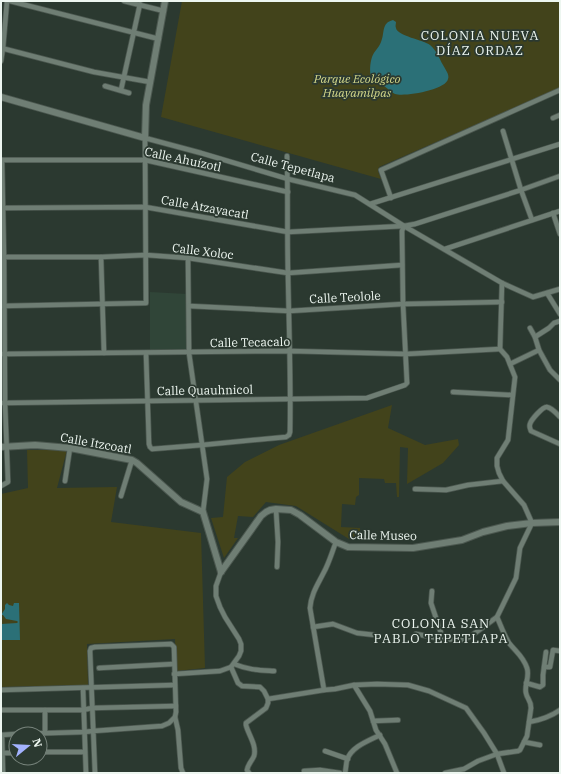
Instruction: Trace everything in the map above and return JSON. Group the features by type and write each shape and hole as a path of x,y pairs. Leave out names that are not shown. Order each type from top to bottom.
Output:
{"street":[{"path":"1,60 7,1"},
{"path":"10,1 158,39"},
{"path":"124,1 164,11"},
{"path":"2,306 146,303 146,105 165,1"},
{"path":"121,90 140,4"},
{"path":"2,48 94,72 150,82"},
{"path":"105,86 129,93"},
{"path":"391,198 381,170 560,90"},
{"name":"Calle Tepetlapa","path":"1,97 288,179 355,195 404,226 502,283 533,297 560,289"},
{"path":"553,118 560,115"},
{"path":"503,131 532,220"},
{"path":"370,204 560,144"},
{"path":"146,353 150,447 156,449 286,437 289,435 290,351 287,156"},
{"path":"1,486 8,482 4,447 3,403 2,160"},
{"name":"Calle Ahuízotl","path":"2,160 145,160 288,192"},
{"name":"Calle Atzayacatl","path":"2,208 146,207 288,232 404,226 415,224 560,176"},
{"path":"445,249 560,211"},
{"path":"553,213 560,234"},
{"path":"404,226 402,231 402,265 406,354"},
{"name":"Calle Xoloc","path":"2,257 101,257 146,255 188,258 288,273 402,265"},
{"path":"101,257 104,353"},
{"path":"188,258 189,353 207,478 203,512 220,572"},
{"path":"416,634 443,639 463,640 497,617 516,578 520,548 532,523 524,505 503,481 497,466 497,458 508,440 514,377 505,354 500,349 502,283"},
{"path":"547,293 560,314"},
{"name":"Calle Teolole","path":"189,306 289,310 403,304 502,302"},
{"path":"535,337 554,323 560,321"},
{"path":"530,328 535,337 539,350 550,370 560,380"},
{"name":"Calle Tecacalo","path":"3,354 290,351 406,354 500,349"},
{"path":"510,364 539,350"},
{"name":"Calle Quauhnicol","path":"3,403 370,398 407,383 406,354"},
{"path":"453,392 512,395"},
{"path":"560,417 546,407 543,408 530,423 531,430 560,444"},
{"name":"Calle Itzcoatl","path":"4,447 35,445 70,448 132,460 180,502 203,512"},
{"path":"65,481 70,448"},
{"path":"121,496 132,460"},
{"path":"415,489 446,490 503,481"},
{"path":"174,674 220,671 232,665 239,656 241,644 220,607 216,596 216,586 220,572 261,516 276,508 278,542 277,567"},
{"name":"Calle Museo","path":"276,508 291,510 336,542 348,547 413,548 462,540 483,532 507,526 560,522"},
{"path":"324,690 310,608 314,591 336,542"},
{"path":"432,591 431,603 443,639"},
{"path":"445,773 464,769 478,761 497,754 518,751 527,736 531,703 526,694 528,674 525,663 509,643 497,617"},
{"path":"313,626 333,624 357,633 375,636"},
{"path":"95,773 90,651 95,647 171,644 174,647 175,717 178,730 181,768 183,773"},
{"path":"544,667 551,667 553,650 560,651"},
{"path":"526,683 542,687 546,652"},
{"path":"99,668 174,664"},
{"path":"232,665 253,670 274,671"},
{"path":"232,665 238,683 242,686 260,687 268,699 266,708 246,723 252,738 255,754 247,766 249,773"},
{"path":"1,690 175,685"},
{"path":"268,699 354,685 408,685 429,691 466,708 497,754 504,773"},
{"path":"354,685 370,711 376,730 385,744 397,773"},
{"path":"83,688 86,773"},
{"path":"1,710 84,710 92,708 176,706"},
{"path":"44,710 45,726"},
{"path":"529,722 542,719 560,710"},
{"path":"48,733 84,732 162,726 169,723 175,717"},
{"path":"373,721 398,720"},
{"path":"1,734 2,773"},
{"path":"345,773 348,759 355,749 380,735"},
{"path":"524,742 540,745"},
{"path":"325,751 348,759"},
{"path":"48,752 85,752"},
{"path":"304,772 320,770 340,773"}],"shaded area":[{"path":"150,292 187,294 187,351 150,350"}],"green space":[{"name":"Parque Ecológico Huayamilpas","path":"182,1 560,1 560,88 379,167 378,171 381,179 161,117"},
{"path":"392,405 388,428 425,445 458,439 459,445 443,463 407,484 408,448 400,447 399,497 397,497 396,483 385,483 384,479 359,478 359,495 356,497 355,505 342,504 341,527 360,528 360,539 349,539 296,506 266,502 253,517 238,516 234,538 238,538 224,558 211,518 223,517 227,477 245,462 279,445"},
{"path":"27,450 67,450 57,488 117,487 111,522 201,533 205,668 176,671 175,639 87,644 88,685 1,687 1,494 28,488"}],"water":[{"path":"393,20 396,22 398,31 406,36 430,45 438,55 448,74 446,83 424,92 400,95 393,93 372,79 370,68 372,57 380,44 385,26 389,21"},
{"path":"7,603 13,606 14,603 19,603 20,640 1,640 1,624 18,622 6,619 3,615 1,615"}],"district":[{"name":"COLONIA NUEVA DÍAZ ORDAZ","path":"480,42"},
{"name":"COLONIA SAN PABLO TEPETLAPA","path":"441,630"}]}
